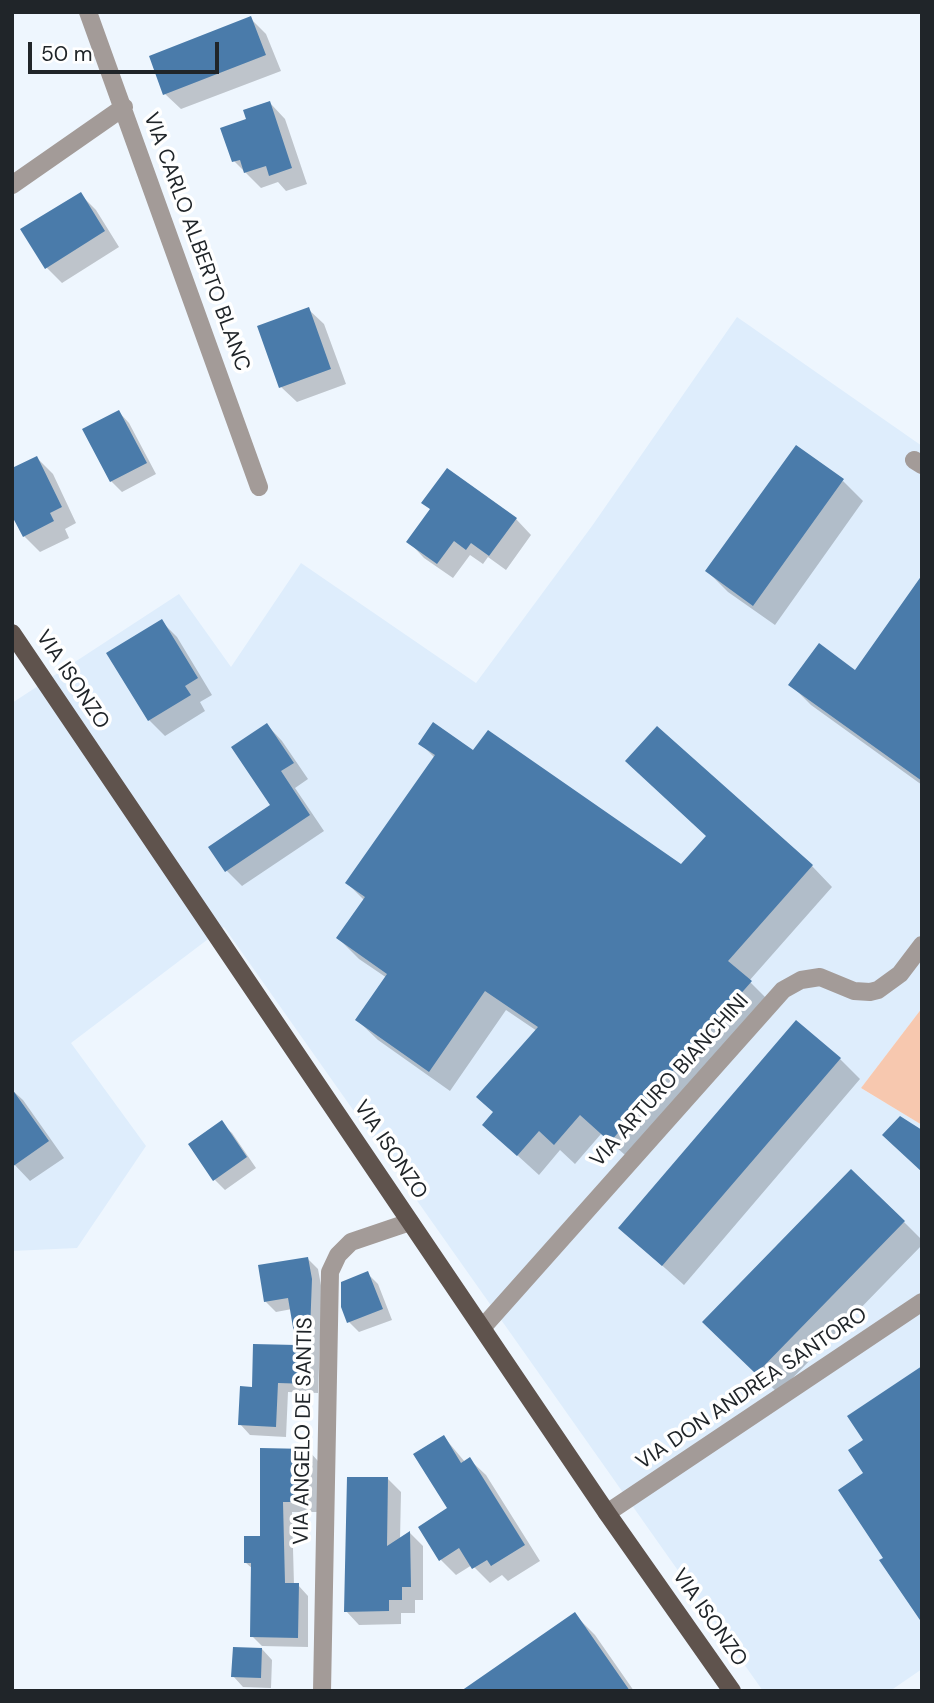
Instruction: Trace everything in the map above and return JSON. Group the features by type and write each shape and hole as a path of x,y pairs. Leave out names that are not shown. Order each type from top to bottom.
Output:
{"main road":[{"name":"VIA ISONZO","path":"12,633 607,1513 732,1691"}],"street":[{"name":"VIA CARLO ALBERTO BLANC","path":"88,12 259,488"},
{"path":"12,185 124,107"},
{"name":"VIA ARTURO BIANCHINI","path":"483,1327 783,990 801,980 820,977 854,991 878,990 900,974 922,946"},
{"name":"VIA ANGELO DE SANTIS","path":"322,1691 330,1272 338,1255 351,1242 411,1222"},
{"name":"VIA DON ANDREA SANTORO","path":"607,1513 922,1302"}],"shaded area":[{"path":"737,317 922,446 922,1008 861,1088 922,1125 922,1669 890,1691 763,1691 224,927 71,1043 146,1146 77,1248 12,1251 12,703 179,594 231,667 301,563 476,683 592,526"},
{"path":"922,1008 922,1125 861,1088"}],"building":[{"path":"251,16 266,55 163,95 149,56"},
{"path":"270,101 292,168 269,176 266,166 244,173 240,160 232,162 220,128 246,119 243,110"},
{"path":"81,192 105,231 45,269 20,229"},
{"path":"309,307 331,369 279,388 257,326"},
{"path":"119,410 147,463 110,482 82,429"},
{"path":"796,445 844,479 753,606 705,571"},
{"path":"37,456 62,507 50,513 54,521 23,537 12,516 12,468"},
{"path":"447,468 517,518 489,556 471,543 466,550 454,541 437,564 406,542 430,509 421,503"},
{"path":"922,575 922,781 788,685 819,643 855,670"},
{"path":"162,619 198,678 185,686 191,695 148,721 106,653"},
{"path":"433,722 473,750 488,730 681,864 706,836 625,761 657,726 813,865 728,961 752,981 610,1142 580,1115 554,1145 539,1131 517,1156 482,1125 493,1112 476,1097 538,1027 485,991 429,1072 355,1020 387,974 336,938 365,897 345,883 435,755 418,744"},
{"path":"267,723 294,763 281,771 310,815 225,872 208,847 270,805 231,747"},
{"path":"796,1020 841,1058 662,1266 618,1228"},
{"path":"12,1089 49,1141 12,1167"},
{"path":"900,1116 922,1130 922,1172 882,1135"},
{"path":"222,1120 247,1157 213,1181 188,1144"},
{"path":"851,1169 905,1221 756,1374 702,1322"},
{"path":"308,1257 312,1279 308,1384 278,1383 276,1427 238,1425 240,1386 252,1387 253,1344 296,1345 288,1298 264,1302 258,1265"},
{"path":"368,1271 383,1309 347,1323 341,1307 341,1282"},
{"path":"922,1366 922,1623 879,1560 883,1558 838,1490 863,1473 848,1450 863,1440 847,1416"},
{"path":"444,1435 461,1463 470,1457 525,1545 491,1566 487,1560 472,1569 459,1548 439,1561 418,1527 447,1508 413,1454"},
{"path":"260,1448 308,1449 308,1502 283,1502 285,1583 299,1583 298,1638 250,1637 251,1563 244,1563 244,1536 260,1536"},
{"path":"347,1477 388,1477 387,1546 410,1531 411,1587 402,1587 402,1600 389,1600 389,1611 344,1612"},
{"path":"575,1612 630,1691 461,1691"},
{"path":"233,1647 262,1648 261,1678 231,1677"}]}
